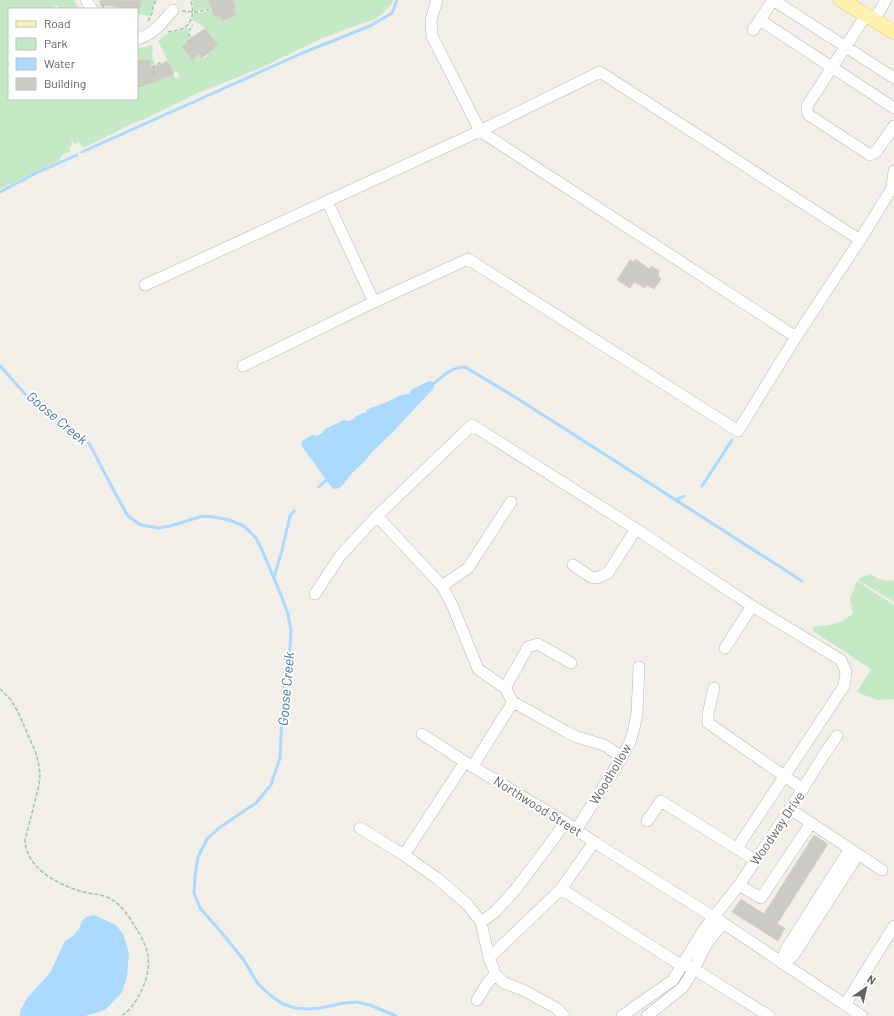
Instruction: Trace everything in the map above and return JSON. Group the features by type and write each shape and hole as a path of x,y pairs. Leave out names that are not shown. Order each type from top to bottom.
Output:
{"main road":[{"path":"841,0 894,32"}],"street":[{"path":"437,0 431,20 432,36 480,131 796,337"},
{"path":"754,30 773,0 894,78"},
{"path":"886,0 845,46 807,106 807,111 808,115 870,155 876,152 894,126"},
{"path":"138,39 149,34 157,28 173,10"},
{"path":"760,20 894,108"},
{"path":"145,285 480,131 600,72 860,240"},
{"path":"243,366 374,302 468,259 738,431 796,337 860,240 893,186 894,171"},
{"path":"327,201 374,302"},
{"path":"315,594 340,556 377,516 472,425 636,529 752,606 842,660 846,672 844,686 737,848"},
{"path":"442,586 468,568 511,502"},
{"path":"377,516 442,586 453,607 478,669 505,688 513,702 567,732 604,745 622,757"},
{"path":"573,565 591,577 597,578 608,573 636,529"},
{"path":"726,648 752,606"},
{"path":"505,688 528,647 538,644 571,663"},
{"name":"Woodhollow","path":"576,830 630,742 637,713 639,667"},
{"path":"714,688 708,714 708,723 803,789"},
{"path":"404,855 469,764 489,740 513,702"},
{"name":"Northwood Street","path":"422,734 565,822 718,920 845,1004 856,1014"},
{"name":"Woodway Drive","path":"718,920 755,860 803,789 824,753 837,736"},
{"path":"646,821 661,801 755,860"},
{"path":"790,809 882,870"},
{"path":"481,922 495,912 515,890 565,822"},
{"path":"739,885 761,898 811,823"},
{"path":"360,828 404,855 438,879 468,905 481,922 489,958 496,975 504,983 523,990 556,1008 564,1016"},
{"path":"489,958 561,888 594,842"},
{"path":"782,963 793,956 854,860 854,852"},
{"path":"561,888 676,962 694,969 769,1016"},
{"path":"622,1016 673,980 705,928 718,920"},
{"path":"647,1016 683,987 694,969 718,920"},
{"path":"845,1004 894,926"},
{"path":"477,1000 488,982 496,975"}],"path":[{"path":"146,24 152,14 156,0"},
{"path":"166,34 170,31 183,28 191,20 193,6 190,0"},
{"path":"173,10 200,12 211,9"},
{"path":"190,37 189,31 193,25"},
{"path":"154,74 153,67 161,62"},
{"path":"138,86 145,84"},
{"path":"0,689 11,700 18,712 36,753 39,766 39,784 25,840 25,847 28,855 42,872 53,879 82,892 109,898 118,904 133,923 148,951 148,970 144,985 134,1004 121,1016"}],"green space":[{"path":"0,0 74,0 79,8 60,8 57,5 52,8 8,8 8,100 138,100 138,84 151,84 173,74 175,78 179,77 177,71 173,72 158,41 168,33 180,31 186,27 189,29 189,38 182,47 192,60 199,54 203,59 208,56 207,54 218,45 204,27 192,20 194,13 212,10 215,17 219,15 222,21 236,15 233,9 236,8 233,0 393,0 391,5 376,19 318,40 263,67 198,93 88,146 82,147 79,142 74,144 68,132 73,145 69,147 71,152 64,154 60,160 0,189"},
{"path":"142,0 155,0 150,16 138,14 138,9 141,8"},
{"path":"191,0 212,0 208,1 211,8 194,11 194,6"},
{"path":"152,45 152,56 155,64 152,66 152,69 150,60 138,59 138,48"},
{"path":"870,574 881,580 894,580 894,602 858,580"},
{"path":"857,581 894,605 894,699 877,700 857,692 871,669 813,631 813,628 815,627 829,625 845,620 853,614 850,599"}],"water":[{"path":"431,381 434,388 353,472 342,486 336,489 332,488 301,445 303,440 314,434 316,436 319,435 325,429 344,420 350,421 358,415 366,413 367,410 371,408 399,396 409,394 411,390"},
{"path":"94,915 116,925 123,934 129,953 127,976 122,992 105,1010 85,1016 20,1016 20,1011 27,998 50,973 65,941 73,936 86,917"}],"building":[{"path":"100,0 142,0 140,9 100,5"},
{"path":"208,0 233,0 236,8 233,9 236,15 222,21 219,15 214,16"},
{"path":"205,29 218,45 202,58 199,54 192,60 182,47 188,40"},
{"path":"138,60 150,60 151,68 168,61 174,74 150,84 138,84"},
{"path":"636,259 649,269 651,266 659,271 658,277 661,279 654,289 647,285 645,288 634,282 630,288 617,280 630,260 634,262"},
{"path":"814,835 828,844 777,924 785,928 778,941 732,912 741,899 764,914"}],"waterway":[{"path":"82,152 300,54 370,26 392,13 397,0"},
{"path":"0,192 36,173 77,155"},
{"name":"Goose Creek","path":"0,366 26,395 45,412 77,433 89,443 128,516 141,525 159,528 203,516 214,517 229,520 244,526 256,538 281,595 288,614 291,631 282,713 280,758 271,785 256,803 219,828 207,839 198,857 194,893 200,908 243,959 258,984 271,996 283,1004 295,1008 307,1009 357,1002 370,1005 396,1016"},
{"path":"433,384 452,370 465,367 562,427 802,581"},
{"path":"702,486 732,440"},
{"path":"319,487 326,480"},
{"path":"676,500 684,496"},
{"path":"274,577 290,516 294,511"}]}
